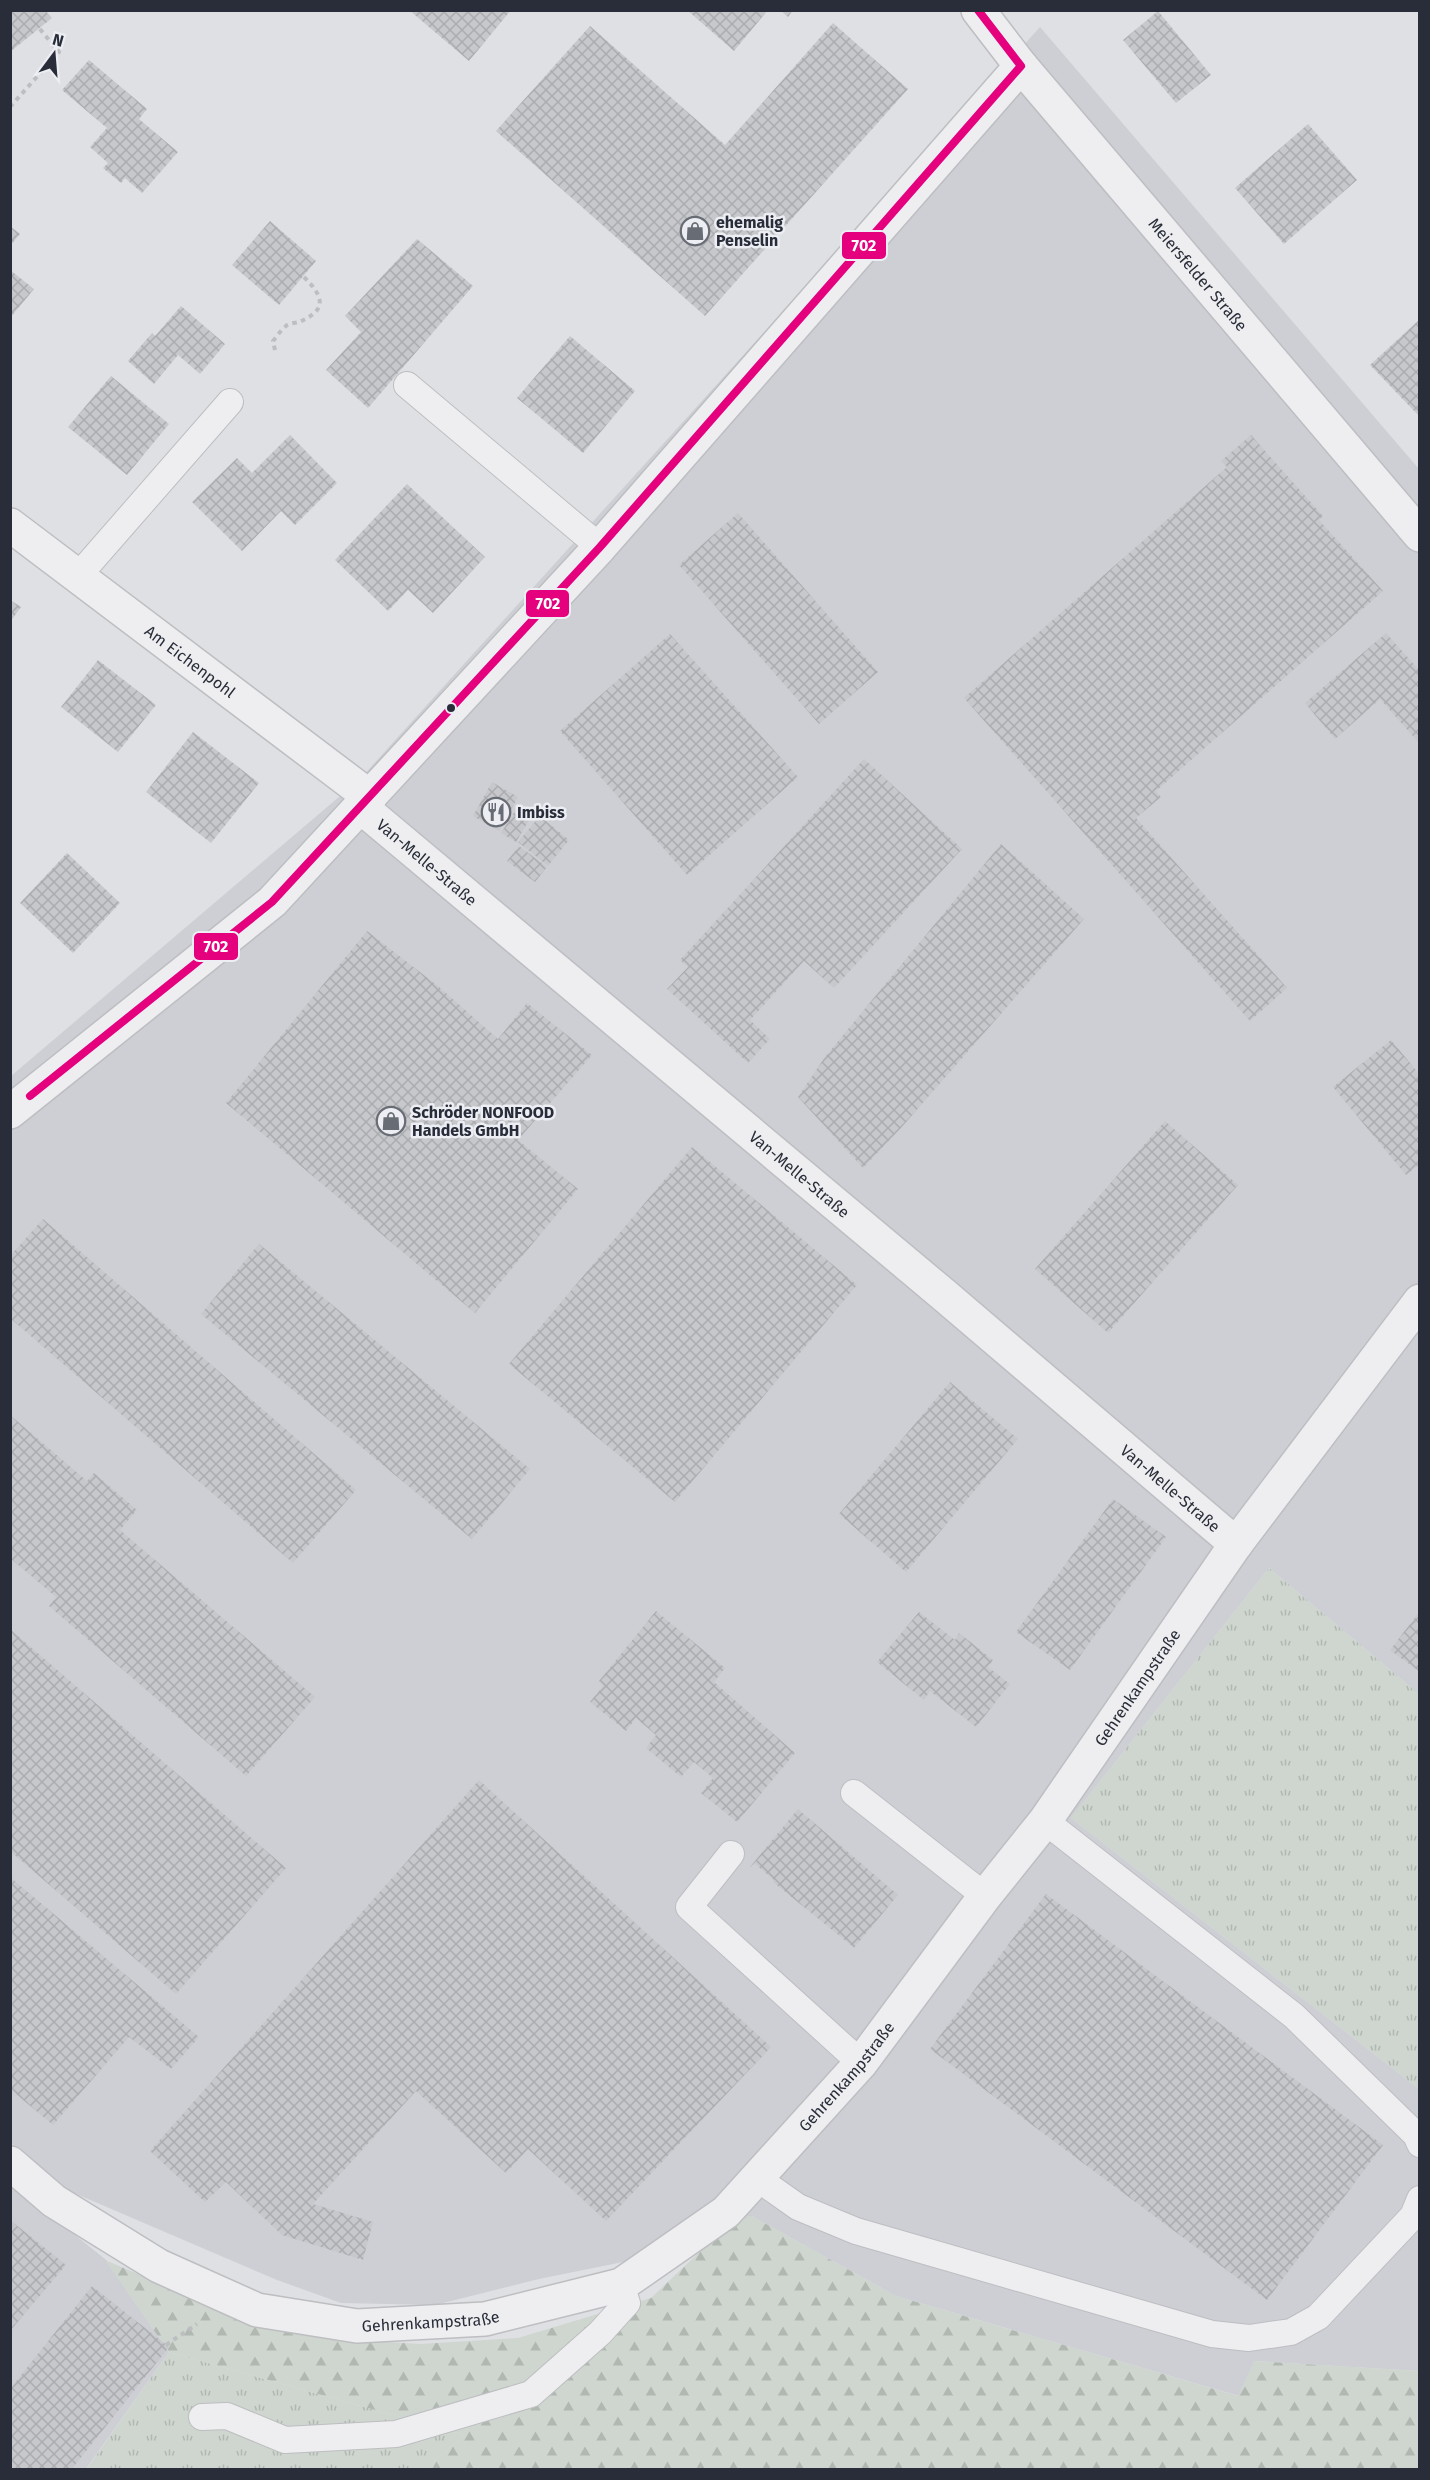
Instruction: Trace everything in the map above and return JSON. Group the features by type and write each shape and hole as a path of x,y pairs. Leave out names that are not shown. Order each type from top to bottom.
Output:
{"street":[{"name":"Meiersfelder Straße","path":"978,10 1021,66 1419,535"},
{"path":"17,1096 272,902 600,547 1021,66"},
{"name":"Am Eichenpohl","path":"10,525 365,802"},
{"name":"Van-Melle-Straße","path":"365,802 1236,1544"},
{"name":"Gehrenkampstraße","path":"10,2163 54,2201 159,2266 257,2310 357,2326 485,2319 621,2284 726,2212 861,2063 985,1896 1045,1821 1236,1544 1419,1300"}],"lane":[{"path":"407,386 600,547"},
{"path":"78,576 230,402"},
{"path":"854,1794 985,1896"},
{"path":"1045,1821 1294,2016 1416,2135 1419,2144"},
{"path":"731,1854 689,1907 861,2063"},
{"path":"757,2178 798,2207 856,2231 1212,2334 1250,2338 1291,2332 1318,2317 1413,2216 1419,2199"},
{"path":"202,2417 227,2416 285,2440 396,2434 531,2394 600,2333 627,2303 621,2284"}],"path":[{"path":"10,107 59,52 39,28"},
{"path":"275,350 273,341 288,324 311,316 320,305 321,298 317,290 303,276"}],"shaded area":[{"path":"1040,27 1419,469 1419,1694 1269,1568 1071,1818 1419,2089 1419,2371 1255,2361 1239,2396 896,2296 750,2215 707,2245 539,2279 435,2305 341,2303 277,2280 60,2187 11,2143 11,1076 360,779"},
{"path":"10,2183 105,2259 169,2352 86,2469 11,2469"}],"green space":[{"path":"1269,1568 1419,1694 1419,2089 1071,1818"},
{"path":"750,2215 896,2296 1238,2396 1254,2361 1419,2371 1419,2469 426,2469 464,2435 169,2352 105,2260 218,2308 321,2338 420,2344 518,2338 651,2298 707,2245"},
{"path":"169,2352 464,2435 426,2469 86,2470"}],"building":[{"path":"10,10 45,10 52,18 10,52"},
{"path":"409,10 511,10 469,61"},
{"path":"687,10 768,10 734,51"},
{"path":"780,10 793,10 788,17"},
{"path":"1158,11 1211,75 1176,103 1123,40"},
{"name":"ehemalig Penselin","path":"833,23 908,89 705,316 496,131 590,26 725,145"},
{"path":"89,60 147,109 139,119 178,152 142,193 125,178 121,183 103,168 108,163 90,147 107,128 62,90"},
{"path":"1308,124 1357,180 1284,244 1235,188"},
{"path":"270,221 316,261 279,305 232,265"},
{"path":"10,226 20,234 10,246"},
{"path":"417,239 473,286 368,408 326,370 361,332 345,316"},
{"path":"10,270 34,289 10,318"},
{"path":"181,306 225,344 200,374 178,355 154,384 128,361 152,333 155,336"},
{"path":"1420,319 1420,417 1370,365"},
{"path":"570,336 635,391 583,453 517,398"},
{"path":"111,376 169,424 127,475 68,427"},
{"path":"290,435 337,483 295,525 281,511 242,551 192,502 237,458 252,473"},
{"path":"1251,435 1323,516 1319,520 1383,591 1156,791 1161,797 1136,818 1287,988 1250,1021 964,698 1227,467 1221,461"},
{"path":"407,484 485,557 433,613 408,590 388,611 335,560"},
{"path":"738,513 878,672 819,724 679,565"},
{"path":"10,600 21,607 10,622"},
{"path":"1386,633 1420,671 1420,744 1380,699 1335,739 1305,703"},
{"path":"670,634 798,777 687,875 560,731"},
{"path":"98,660 156,705 118,752 61,707"},
{"path":"193,732 259,783 211,843 146,792"},
{"path":"864,759 962,849 834,988 804,961 750,1020 770,1039 748,1063 667,989 688,967 680,960"},
{"path":"492,782 518,797 499,831 473,816"},
{"path":"518,806 532,815 516,842 501,833"},
{"path":"540,816 569,840 548,866 518,842"},
{"path":"1001,844 1084,919 863,1168 798,1097 825,1057"},
{"path":"519,846 547,867 535,882 507,861"},
{"path":"67,853 120,903 73,953 20,903"},
{"name":"Schröder NONFOOD Handels GmbH","path":"367,931 438,986 498,1039 527,1003 592,1055 518,1140 578,1189 475,1313 226,1103"},
{"path":"1391,1040 1420,1075 1420,1164 1406,1175 1333,1087"},
{"path":"1165,1121 1238,1185 1108,1333 1035,1269"},
{"path":"692,1147 857,1285 675,1502 509,1364"},
{"path":"43,1219 356,1490 293,1563 10,1318 10,1256"},
{"path":"259,1244 530,1469 472,1539 201,1314"},
{"path":"950,1382 1018,1439 906,1572 839,1514"},
{"path":"10,1415 87,1481 94,1473 137,1510 120,1530 315,1697 246,1776 49,1606 56,1597 10,1558"},
{"path":"1113,1499 1166,1537 1070,1670 1016,1632"},
{"path":"656,1611 725,1668 714,1682 795,1753 737,1822 701,1793 713,1778 694,1762 681,1777 646,1748 656,1735 636,1718 626,1731 590,1702 603,1686 599,1681"},
{"path":"1420,1611 1420,1672 1390,1650"},
{"path":"919,1612 955,1640 959,1633 993,1660 988,1667 1010,1684 976,1727 930,1691 924,1700 877,1662"},
{"path":"10,1629 286,1868 176,1994 10,1851"},
{"path":"479,1780 771,2047 606,2221 528,2149 506,2173 416,2091 313,2204 373,2222 363,2260 282,2235 226,2182 205,2202 150,2151"},
{"path":"798,1809 898,1895 853,1949 773,1882 774,1880 755,1864 750,1867"},
{"path":"10,1877 199,2037 171,2069 129,2037 53,2125 10,2089"},
{"path":"1046,1894 1383,2145 1267,2300 930,2049"},
{"path":"10,2220 66,2265 10,2331"},
{"path":"92,2286 169,2347 71,2470 10,2470 10,2389"}],"transit line":[{"name":"702","path":"978,10 1021,66"},
{"name":"702","path":"30,1096 272,902 600,547 1021,66"}],"place":[{"name":"ehemalig Penselin","path":"695,231"},
{"name":"Imbiss","path":"496,812"},
{"name":"Schröder NONFOOD Handels GmbH","path":"391,1121"}]}
